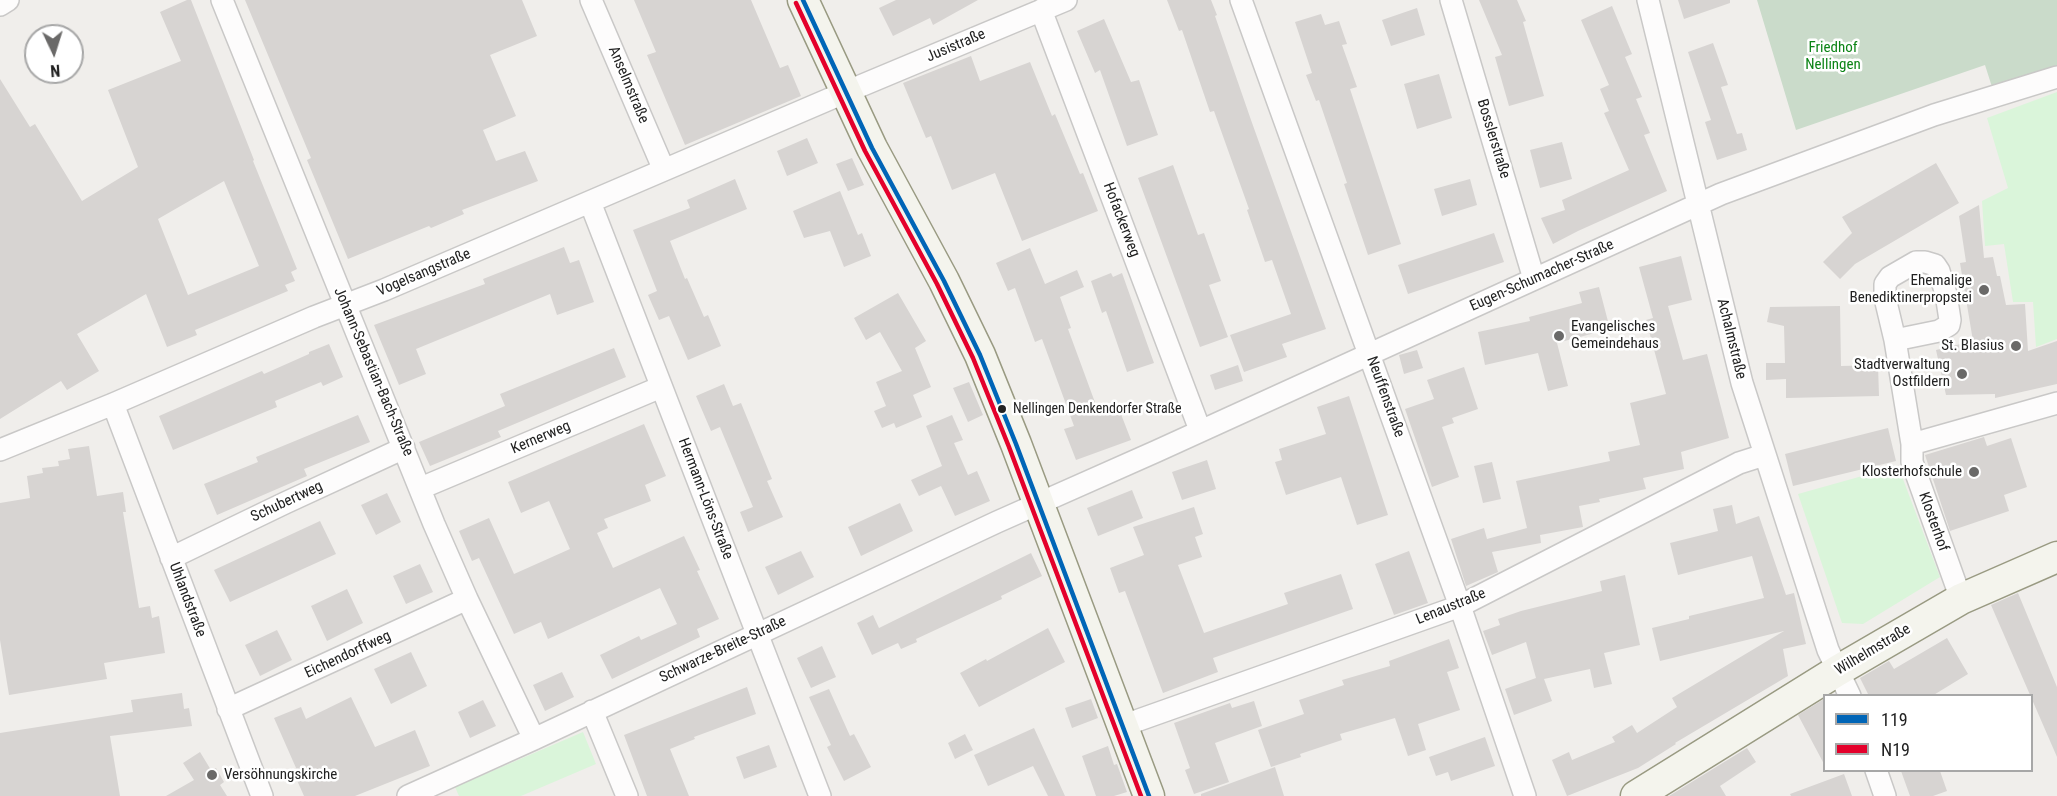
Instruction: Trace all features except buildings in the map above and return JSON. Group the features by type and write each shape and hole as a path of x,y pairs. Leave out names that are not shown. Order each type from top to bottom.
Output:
{"main road":[{"path":"803,0 872,148 970,333 1149,796"},
{"name":"Wilhelmstraße","path":"1824,694 1844,683 1960,599 2057,557"},
{"name":"Wilhelmstraße","path":"1636,796 1823,694"}],"street":[{"path":"0,5 8,0"},
{"name":"Johann-Sebastian-Bach-Straße","path":"222,0 420,488 467,599 534,739"},
{"name":"Anselmstraße","path":"591,0 664,170"},
{"name":"Jusistraße","path":"846,92 1066,0"},
{"name":"Neuffenstraße","path":"1241,0 1460,606 1525,796"},
{"name":"Bosslerstraße","path":"1451,0 1534,279"},
{"name":"Achalmstraße","path":"1648,0 1742,383 1828,650 1844,683"},
{"name":"Hofackerweg","path":"1041,10 1200,430"},
{"name":"Eugen-Schumacher-Straße","path":"1038,504 1720,194 1934,115 2057,77"},
{"name":"Vogelsangstraße","path":"0,450 384,290 846,92"},
{"name":"Hermann-Löns-Straße","path":"590,202 820,796"},
{"name":"Klosterhof","path":"1895,340 1912,444 1912,462 1960,599"},
{"name":"Kernerweg","path":"420,488 661,387"},
{"path":"1912,444 2057,403"},
{"name":"Uhlandstraße","path":"113,404 262,796"},
{"name":"Schubertweg","path":"171,558 404,448"},
{"name":"Lenaustraße","path":"1122,726 1460,606 1739,463 1764,455"},
{"name":"Schwarze-Breite-Straße","path":"408,796 442,789 534,739 592,711 1038,504"},
{"name":"Eichendorffweg","path":"228,709 467,599"},
{"path":"592,711 627,796"},
{"path":"1876,772 1885,796"}],"green space":[{"name":"Friedhof Nellingen","path":"1757,0 2057,0 2057,67 1992,87 1985,65 1796,130"},
{"path":"2057,92 2057,339 2036,347 2033,302 2013,302 2004,244 1985,246 1982,201 2008,188 1987,118"},
{"path":"1898,466 1940,577 1863,624 1842,623 1798,494"},
{"path":"583,732 596,764 521,796 459,796 455,787"}],"transit line":[{"name":"119","path":"803,0 872,148 944,281 980,355 1149,796"},
{"name":"N19","path":"796,3 865,151 937,284 973,358 1141,796"}],"place":[{"name":"Ehemalige Benediktinerpropstei","path":"1984,290"},
{"name":"Evangelisches Gemeindehaus","path":"1559,336"},
{"name":"St. Blasius","path":"2016,346"},
{"name":"Stadtverwaltung Ostfildern","path":"1962,374"},
{"name":"Nellingen Denkendorfer Straße","path":"1002,409"},
{"name":"Klosterhofschule","path":"1974,472"},
{"name":"Versöhnungskirche","path":"212,775"}]}
